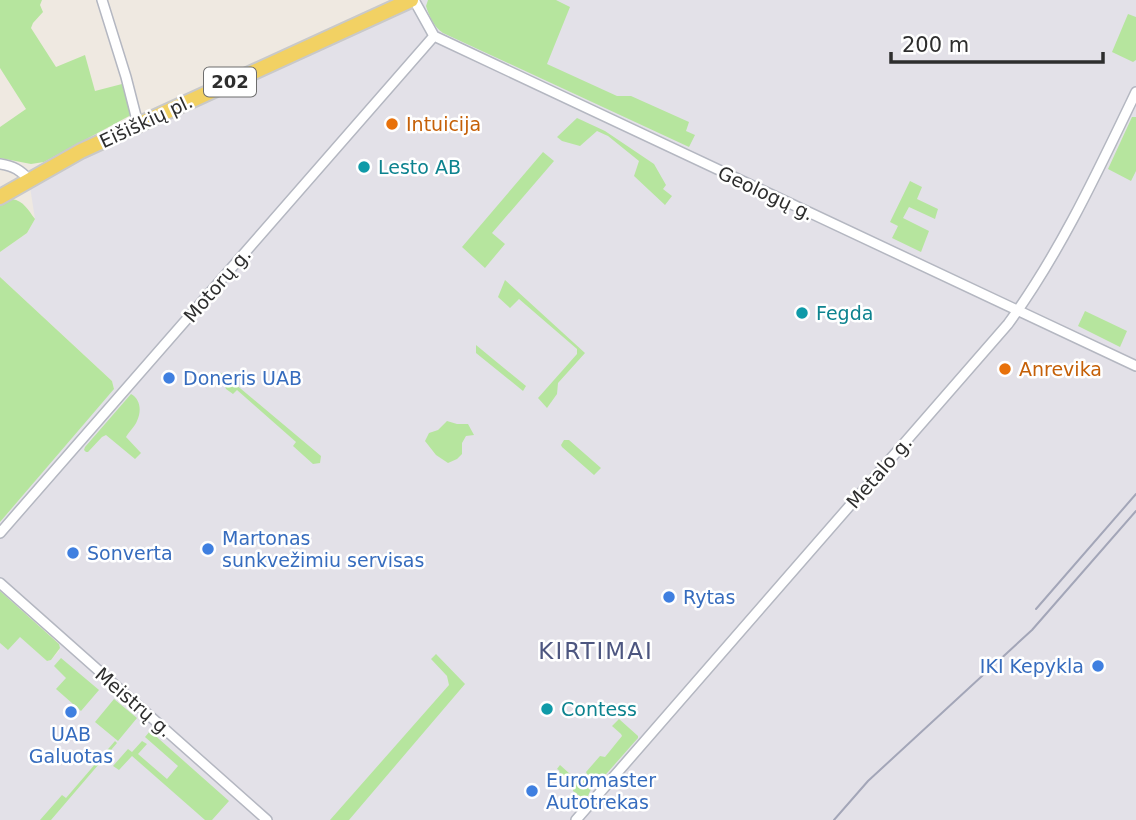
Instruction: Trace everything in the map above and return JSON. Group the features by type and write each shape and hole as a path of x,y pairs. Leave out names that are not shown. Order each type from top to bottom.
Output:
{"main road":[{"name":"Eišiškių pl.","path":"0,197 81,151 412,0"}],"street":[{"path":"102,0 138,124"},
{"path":"412,0 433,36"},
{"name":"Geologų g.","path":"433,36 1136,366"},
{"name":"Motorų g.","path":"0,533 433,36"},
{"name":"Metalo g.","path":"576,820 1008,324 1086,195 1136,92"},
{"path":"0,164 16,168 29,180"},
{"name":"Meistrų g.","path":"0,583 267,820"}],"shaded area":[{"path":"420,0 1136,0 1136,820 0,820 0,643 8,649 20,636 47,661 59,651 59,643 0,591 0,522 114,388 112,381 0,277 0,252 27,233 35,219 30,187 112,143"}],"green space":[{"path":"0,0 42,0 40,5 43,12 31,28 56,67 85,55 95,91 122,84 131,115 44,162 31,164 0,158 0,127 26,109 0,68"},
{"path":"428,0 556,0 570,7 547,64 617,96 631,96 689,122 686,131 695,135 689,147 443,33 430,17 426,6"},
{"path":"1128,14 1136,17 1136,60 1133,62 1112,52"},
{"path":"1132,117 1136,117 1136,171 1131,181 1108,169"},
{"path":"577,118 605,131 654,164 666,185 663,189 672,196 665,205 634,176 639,161 608,136 597,131 580,146 557,137"},
{"path":"543,152 554,161 492,233 505,244 485,268 462,247"},
{"path":"910,181 922,187 917,199 938,209 935,219 909,207 903,218 929,231 921,252 892,238 898,226 890,222"},
{"path":"12,199 23,204 35,219 27,233 0,252 0,206"},
{"path":"0,277 112,381 114,389 0,522"},
{"path":"505,280 585,353 558,383 557,394 547,408 538,398 577,354 577,349 519,299 510,308 498,297"},
{"path":"1085,311 1127,331 1120,347 1078,326"},
{"path":"476,345 526,386 523,391 476,353"},
{"path":"220,374 321,456 320,463 313,464 293,446 296,442 237,390 233,394 226,389"},
{"path":"131,394 138,402 139,413 136,423 126,437 141,453 135,459 106,435 86,452 85,447"},
{"path":"447,421 468,424 474,435 466,436 462,443 462,454 448,463 436,455 425,441 429,433 438,430"},
{"path":"564,440 569,440 601,468 594,475 562,447"},
{"path":"0,591 59,644 60,648 51,660 47,661 20,637 8,650 0,643"},
{"path":"436,654 465,684 349,820 330,820 449,685 447,676 431,659"},
{"path":"61,658 99,690 81,711 56,689 66,678 54,666"},
{"path":"114,699 137,718 118,741 95,722"},
{"path":"619,719 638,738 600,781 597,781 586,772 600,756 605,757 622,736 612,726"},
{"path":"150,731 229,801 212,820 205,820 132,756 119,770 113,766 128,749 132,752 142,741 147,744 138,754 167,779 178,766 145,737"},
{"path":"115,741 117,743 51,820 40,820 62,795 66,798"},
{"path":"560,765 580,783 584,779 589,783 591,789 588,796 581,797 573,791 573,783 557,769"}],"railway":[{"path":"1036,609 1136,494"},
{"path":"834,820 868,781 1032,630 1136,511"}],"place":[{"name":"Intuicija","path":"392,124"},
{"name":"Lesto AB","path":"364,167"},
{"name":"Fegda","path":"802,313"},
{"name":"Anrevika","path":"1005,369"},
{"name":"Doneris UAB","path":"169,378"},
{"name":"Martonas sunkvežimiu servisas","path":"208,549"},
{"name":"Sonverta","path":"73,553"},
{"name":"Rytas","path":"669,597"},
{"name":"IKI Kepykla","path":"1098,666"},
{"name":"Contess","path":"547,709"},
{"name":"UAB Galuotas","path":"71,712"},
{"name":"Euromaster Autotrekas","path":"532,791"}],"district":[{"name":"KIRTIMAI","path":"596,651"}]}
